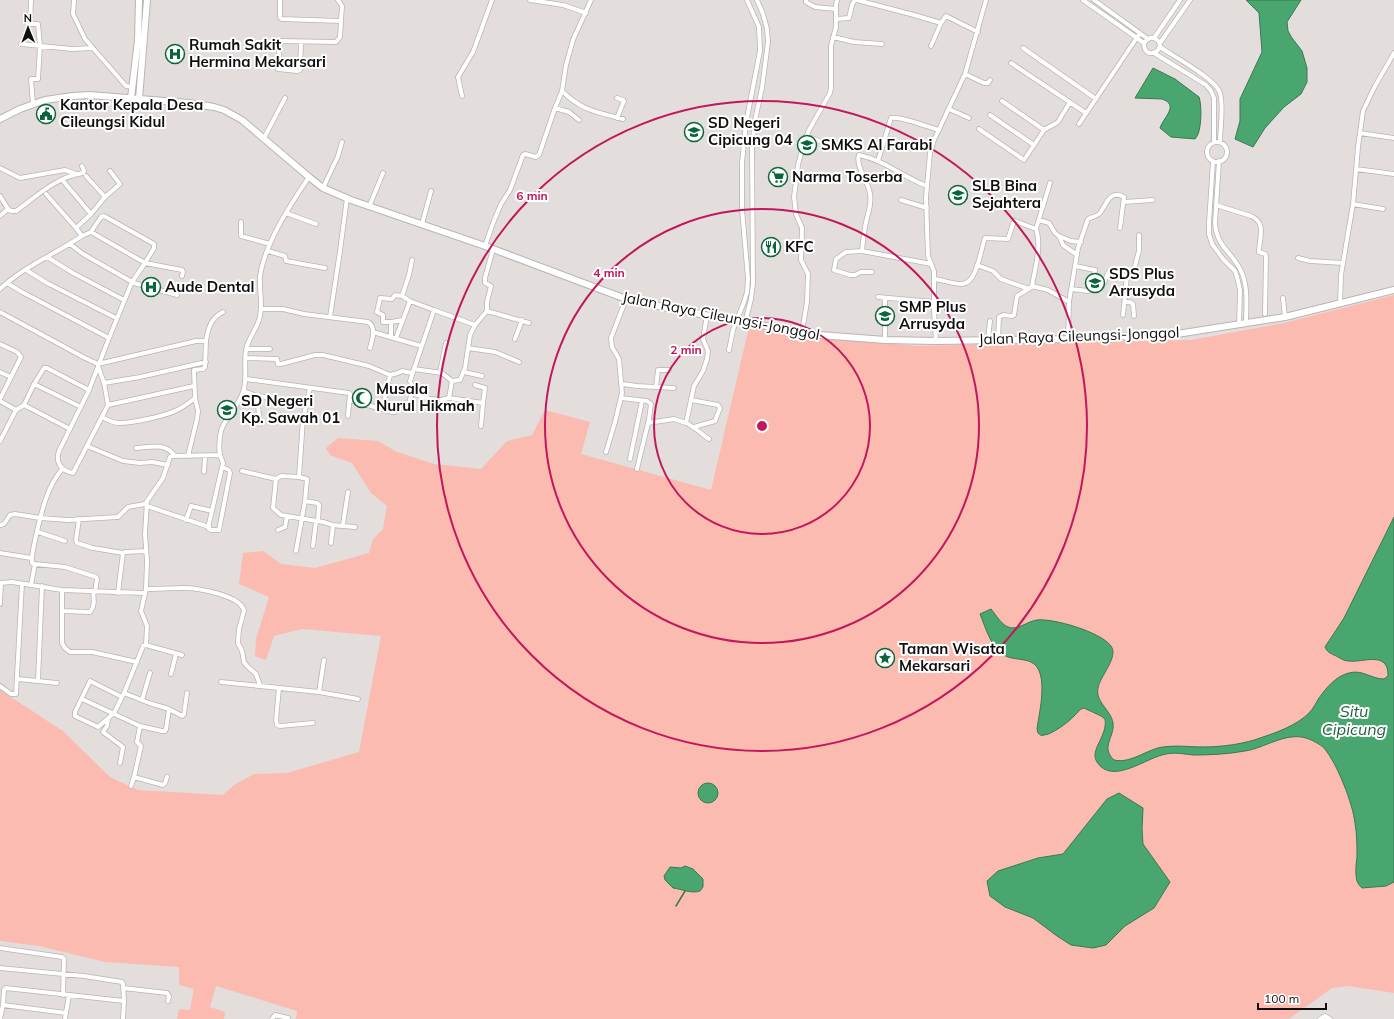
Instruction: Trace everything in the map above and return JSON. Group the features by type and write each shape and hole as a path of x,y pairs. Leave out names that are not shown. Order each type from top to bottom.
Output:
{"main road":[{"path":"131,98 138,40 139,0"},
{"path":"139,99 147,0"},
{"name":"Jalan Raya Cileungsi-Jonggol","path":"0,119 44,100 90,94 202,105 224,110 242,120 324,188 369,207 485,246 611,295 663,308 820,335 885,340 936,341 1068,339 1177,334 1284,318 1394,290"}],"street":[{"path":"31,0 30,24 38,24 40,46 38,79 31,79 33,104"},
{"path":"74,0 74,16 86,39 126,86 132,88"},
{"path":"280,0 280,17 282,19 341,21"},
{"path":"301,42 300,70 278,69 280,41 336,42 340,37 342,6 338,0"},
{"path":"462,96 458,76 473,52 492,0"},
{"path":"530,0 563,5 586,13"},
{"path":"485,246 501,204 510,190 522,157 524,154 536,157 539,156 562,91 569,51 591,0"},
{"path":"729,350 733,330 744,302 748,283 743,214 742,163 746,122 760,52 758,27 747,0"},
{"path":"745,323 753,284 753,141 768,42 767,29 763,14 756,0"},
{"path":"806,0 806,2 815,7 836,9"},
{"path":"802,332 808,274 801,260 802,228 796,214 794,198 798,165 806,136 830,93 832,83 831,46 836,27 837,0"},
{"path":"836,19 849,18 856,0 941,23"},
{"path":"936,341 934,271 928,256 927,186 930,150 965,74 986,0"},
{"path":"1083,0 1137,38 1144,44 1146,51 1154,53 1206,85 1214,98 1214,142"},
{"path":"1094,0 1148,39"},
{"path":"1144,44 1148,39 1154,38 1180,0"},
{"path":"1154,53 1158,51 1160,45 1190,0"},
{"path":"931,46 941,23 947,16 978,32"},
{"path":"1079,124 1140,33"},
{"path":"834,37 854,42 882,44"},
{"path":"1154,38 1157,39 1160,45 1209,79 1220,91 1220,142"},
{"path":"21,44 72,49 93,48"},
{"path":"1023,48 1096,99"},
{"path":"1340,304 1340,285 1348,241 1360,133 1365,106 1394,53"},
{"path":"1011,63 1086,113"},
{"path":"965,74 984,83 988,83 990,80"},
{"path":"562,91 570,100 579,106 623,119"},
{"path":"264,138 285,98"},
{"path":"617,98 623,100 624,102 617,118"},
{"path":"1002,101 1044,130"},
{"path":"978,128 1024,160 1044,130 1058,122 1070,102"},
{"path":"555,108 569,112 579,120"},
{"path":"949,109 969,118"},
{"path":"990,115 1034,145"},
{"path":"878,161 891,118 901,119 939,130"},
{"path":"1360,133 1394,138"},
{"path":"806,136 825,144"},
{"path":"324,188 338,156 342,142"},
{"path":"1214,142 1220,142 1225,146 1227,152 1225,158 1219,161 1213,161 1207,154 1207,149 1214,142"},
{"path":"862,250 871,203 869,185 858,161 858,156 860,155 878,161 911,180 927,186"},
{"path":"1213,161 1209,234 1212,244 1223,259 1235,271 1240,290 1242,325"},
{"path":"1219,161 1216,232 1220,244 1240,269 1246,286 1242,325"},
{"path":"0,196 8,209 11,211 16,211 52,184 84,172 82,166"},
{"path":"0,168 21,178 65,170 77,174"},
{"path":"1356,169 1394,174"},
{"path":"0,289 26,270 70,244 105,197 120,184 110,171"},
{"path":"369,207 383,173"},
{"path":"86,176 105,197"},
{"path":"209,527 223,462 220,455 221,430 236,407 244,390 246,379 246,349 259,321 261,309 260,277 263,264 270,244 286,213 309,177"},
{"path":"64,182 91,214"},
{"path":"998,340 999,317 1003,315 1012,316 1017,296 1030,287 1038,254 1036,229 1050,183"},
{"path":"422,224 431,191"},
{"path":"46,194 79,232 91,232 147,264 182,270 182,276"},
{"path":"1068,339 1069,302 1071,289 1077,255 1088,219 1099,214 1103,205 1109,198 1116,195 1122,195 1124,197 1120,228"},
{"path":"330,317 347,198"},
{"path":"901,200 927,208"},
{"path":"1124,202 1153,200"},
{"path":"1353,204 1383,210"},
{"path":"1216,205 1256,218 1260,223 1262,230 1259,252 1265,254 1266,256 1265,314"},
{"path":"0,216 8,209"},
{"path":"286,213 316,224"},
{"path":"743,214 752,213"},
{"path":"91,232 104,216 154,244 154,248 147,264 124,300 108,338 98,365 89,390 58,454 58,462 62,469 73,473 108,405 104,383 98,365"},
{"path":"1039,220 1049,223 1055,233 1060,236 1071,241 1081,242"},
{"path":"934,279 965,283 973,276 985,238 1008,238 1014,221 1036,229"},
{"path":"241,222 240,236 270,244"},
{"path":"1075,266 1096,270 1093,280 1094,283 1104,283 1108,273 1132,276 1138,257 1140,235"},
{"path":"1060,236 1063,245 1077,255"},
{"path":"70,244 83,254 135,284 176,295"},
{"path":"452,381 460,380 464,372 470,335 475,325 487,311 490,286 486,283 485,278 493,249"},
{"path":"872,272 861,272 855,275 850,275 834,268 836,259 846,252 862,250 931,264"},
{"path":"268,251 285,256 286,261 324,268"},
{"path":"47,257 124,300"},
{"path":"1298,258 1314,261 1343,263"},
{"path":"402,296 412,260"},
{"path":"977,265 993,272 1001,280 1048,290 1069,302"},
{"path":"26,270 116,318"},
{"path":"1123,315 1127,276"},
{"path":"7,283 108,338"},
{"path":"1071,289 1088,291"},
{"path":"403,320 383,322 383,314 377,312 379,299 392,299 395,295 402,296 410,301 475,325"},
{"path":"878,297 934,302"},
{"path":"885,298 885,340"},
{"path":"1283,298 1284,318"},
{"path":"606,452 621,398 622,384 619,359 612,347 611,338 626,299"},
{"path":"394,337 403,320 410,301"},
{"path":"1124,302 1134,304 1134,316"},
{"path":"261,309 283,309 368,322 373,325 370,348"},
{"path":"350,400 392,412 398,409 400,404 409,403 413,388 409,383 434,310"},
{"path":"487,311 529,323"},
{"path":"0,312 98,365 196,341 206,341"},
{"path":"188,456 198,411 195,398 194,370 204,368 206,362 206,341 209,326 217,315 223,312"},
{"path":"686,424 694,386 703,371 707,359 708,351 703,340 706,315"},
{"path":"515,339 522,320"},
{"path":"988,340 990,321"},
{"path":"391,322 394,337"},
{"path":"373,332 421,346"},
{"path":"440,372 446,343"},
{"path":"0,344 17,352 22,357 0,400 16,410"},
{"path":"468,348 495,352 519,362"},
{"path":"246,349 270,349"},
{"path":"245,358 277,359 278,364 280,364 316,355 369,366 390,375 402,371 440,372 452,381"},
{"path":"104,383 140,377 206,362"},
{"path":"0,441 16,410 24,404 42,370 46,368 89,390"},
{"path":"656,387 658,370 669,370"},
{"path":"0,372 11,377"},
{"path":"464,372 482,376"},
{"path":"385,396 390,375"},
{"path":"246,379 349,393 350,400 348,416"},
{"path":"449,398 452,381"},
{"path":"34,384 81,407"},
{"path":"622,384 674,388"},
{"path":"475,385 485,388 481,426"},
{"path":"108,405 194,386"},
{"path":"300,477 303,419 310,388"},
{"path":"244,390 257,396 266,396"},
{"path":"412,394 430,399 441,400 449,398 483,403"},
{"path":"257,396 260,424"},
{"path":"102,417 108,421 118,423 139,420 178,410 195,398"},
{"path":"621,398 642,400 651,404 637,469"},
{"path":"630,459 642,400"},
{"path":"691,400 718,405 720,408 715,421 694,427"},
{"path":"24,404 70,429"},
{"path":"648,423 674,419 694,427 702,435 709,439"},
{"path":"87,446 123,461 140,463 152,462 168,465"},
{"path":"136,448 161,446 171,450 175,456"},
{"path":"0,525 4,524 10,515 15,514 68,520 117,517 120,516 128,507 141,505 147,501 163,478 170,457 220,455"},
{"path":"204,456 204,472"},
{"path":"147,506 209,527 210,529 219,530 230,473 229,470 222,467"},
{"path":"62,469 54,480 46,496 31,558 32,563 65,567 97,579 94,592 94,605 90,612 62,611"},
{"path":"242,472 276,479 281,476 309,479 296,551"},
{"path":"276,479 273,508 281,515 317,521 333,526 355,527"},
{"path":"342,526 348,492"},
{"path":"147,501 145,534 145,591 141,611 147,626 146,645 143,646 123,695 114,713 98,727 76,718 75,712 90,681 123,695 169,709 183,716 187,693"},
{"path":"305,501 318,504 319,507 313,546"},
{"path":"186,520 191,506 212,511"},
{"path":"278,530 285,527 287,516"},
{"path":"79,519 76,540 77,543 93,548 123,553 146,551"},
{"path":"331,543 333,526"},
{"path":"38,532 65,541"},
{"path":"0,553 31,558"},
{"path":"118,593 123,553"},
{"path":"31,585 35,564"},
{"path":"0,604 0,583 12,582 62,590 118,593 184,588 230,598 241,605 244,611 238,628 238,643 242,651 244,662 256,674 260,685"},
{"path":"0,686 11,694 16,694 22,584"},
{"path":"38,680 42,586"},
{"path":"62,590 62,643 64,648 70,652 92,652 137,662"},
{"path":"146,645 182,655"},
{"path":"171,674 176,654"},
{"path":"319,692 324,660"},
{"path":"142,700 150,673"},
{"path":"18,679 57,683"},
{"path":"221,682 319,692 358,699"},
{"path":"279,688 276,720 277,725 280,726 313,722"},
{"path":"82,699 140,726 165,731 169,709"},
{"path":"108,719 107,726 103,732 123,747 120,763"},
{"path":"131,786 141,746 137,742 140,726"},
{"path":"134,777 163,784 165,783 167,777"},
{"path":"0,948 62,957 64,959 62,975 63,995"},
{"path":"0,968 84,976 121,982 123,983 124,1001 123,1019"},
{"path":"0,1019 4,990 6,988 124,1001"},
{"path":"123,988 167,993 169,996 168,1001"},
{"path":"65,1019 69,995"},
{"path":"3,1005 66,1013"},
{"path":"272,1019 275,1014 288,1018"},
{"path":"1320,1019 1325,1016 1330,1019"}],"shaded area":[{"name":"Taman Wisata Mekarsari","path":"1394,295 1394,993 1349,986 1332,988 1289,1019 296,1019 297,1011 216,986 210,1007 225,1012 224,1019 177,1019 179,1009 190,1010 194,989 179,985 179,967 105,962 39,946 0,941 0,690 63,731 110,777 138,790 223,795 234,785 254,774 287,773 359,752 381,636 302,629 274,636 266,660 255,656 256,639 269,597 239,584 243,553 263,551 281,564 315,568 369,553 373,539 383,529 387,506 371,493 352,463 330,455 326,448 338,438 378,441 397,452 434,464 481,469 507,441 532,435 545,410 590,422 581,454 711,490 749,327 787,333 916,346 1191,340 1284,323"}],"water":[{"path":"1246,0 1301,0 1287,22 1288,31 1302,51 1307,68 1307,82 1301,94 1284,107 1265,128 1253,147 1235,139 1240,121 1240,99 1262,52 1259,13"},
{"path":"1153,68 1175,79 1199,97 1201,119 1199,131 1195,139 1171,137 1160,128 1169,112 1170,105 1167,102 1162,99 1135,98"},
{"name":"Situ Cipicung","path":"1394,517 1394,882 1386,886 1362,888 1357,882 1357,836 1354,815 1339,773 1329,755 1320,745 1306,738 1290,737 1245,751 1206,755 1169,753 1120,771 1103,769 1097,762 1095,753 1104,731 1105,719 1084,708 1055,731 1042,735 1039,734 1037,729 1042,683 1037,667 1031,662 1002,654 994,646 980,614 991,609 1003,624 1011,628 1019,627 1037,620 1054,621 1087,631 1106,641 1111,646 1113,656 1099,683 1098,693 1101,702 1112,718 1113,728 1108,751 1114,760 1127,760 1163,747 1203,747 1233,745 1249,742 1293,725 1299,721 1310,711 1328,686 1344,675 1358,672 1379,679 1384,679 1388,676 1387,668 1380,660 1347,661 1329,652 1325,647 1344,618"},
{"path":"708,783 715,786 718,793 715,800 708,803 701,800 698,793 701,786"},
{"path":"1119,793 1143,808 1143,844 1170,882 1154,908 1125,926 1106,945 1093,948 1071,945 1033,918 1005,907 990,896 987,881 998,871 1038,858 1063,854 1107,799"},
{"path":"685,866 693,869 703,879 703,887 700,891 690,892 673,888 665,880 664,876 670,867 681,868"}],"waterway":[{"path":"676,906 685,891"}],"place":[{"name":"Rumah Sakit Hermina Mekarsari","path":"175,54"},
{"name":"Kantor Kepala Desa Cileungsi Kidul","path":"46,114"},
{"name":"SD Negeri Cipicung 04","path":"694,132"},
{"name":"SMKS Al Farabi","path":"807,145"},
{"name":"Narma Toserba","path":"778,177"},
{"name":"SLB Bina Sejahtera","path":"958,195"},
{"name":"KFC","path":"771,247"},
{"name":"SDS Plus Arrusyda","path":"1095,283"},
{"name":"Aude Dental","path":"151,287"},
{"name":"SMP Plus Arrusyda","path":"885,316"},
{"name":"Musala Nurul Hikmah","path":"362,398"},
{"name":"SD Negeri Kp. Sawah 01","path":"227,410"},
{"name":"Taman Wisata Mekarsari","path":"885,658"}]}
